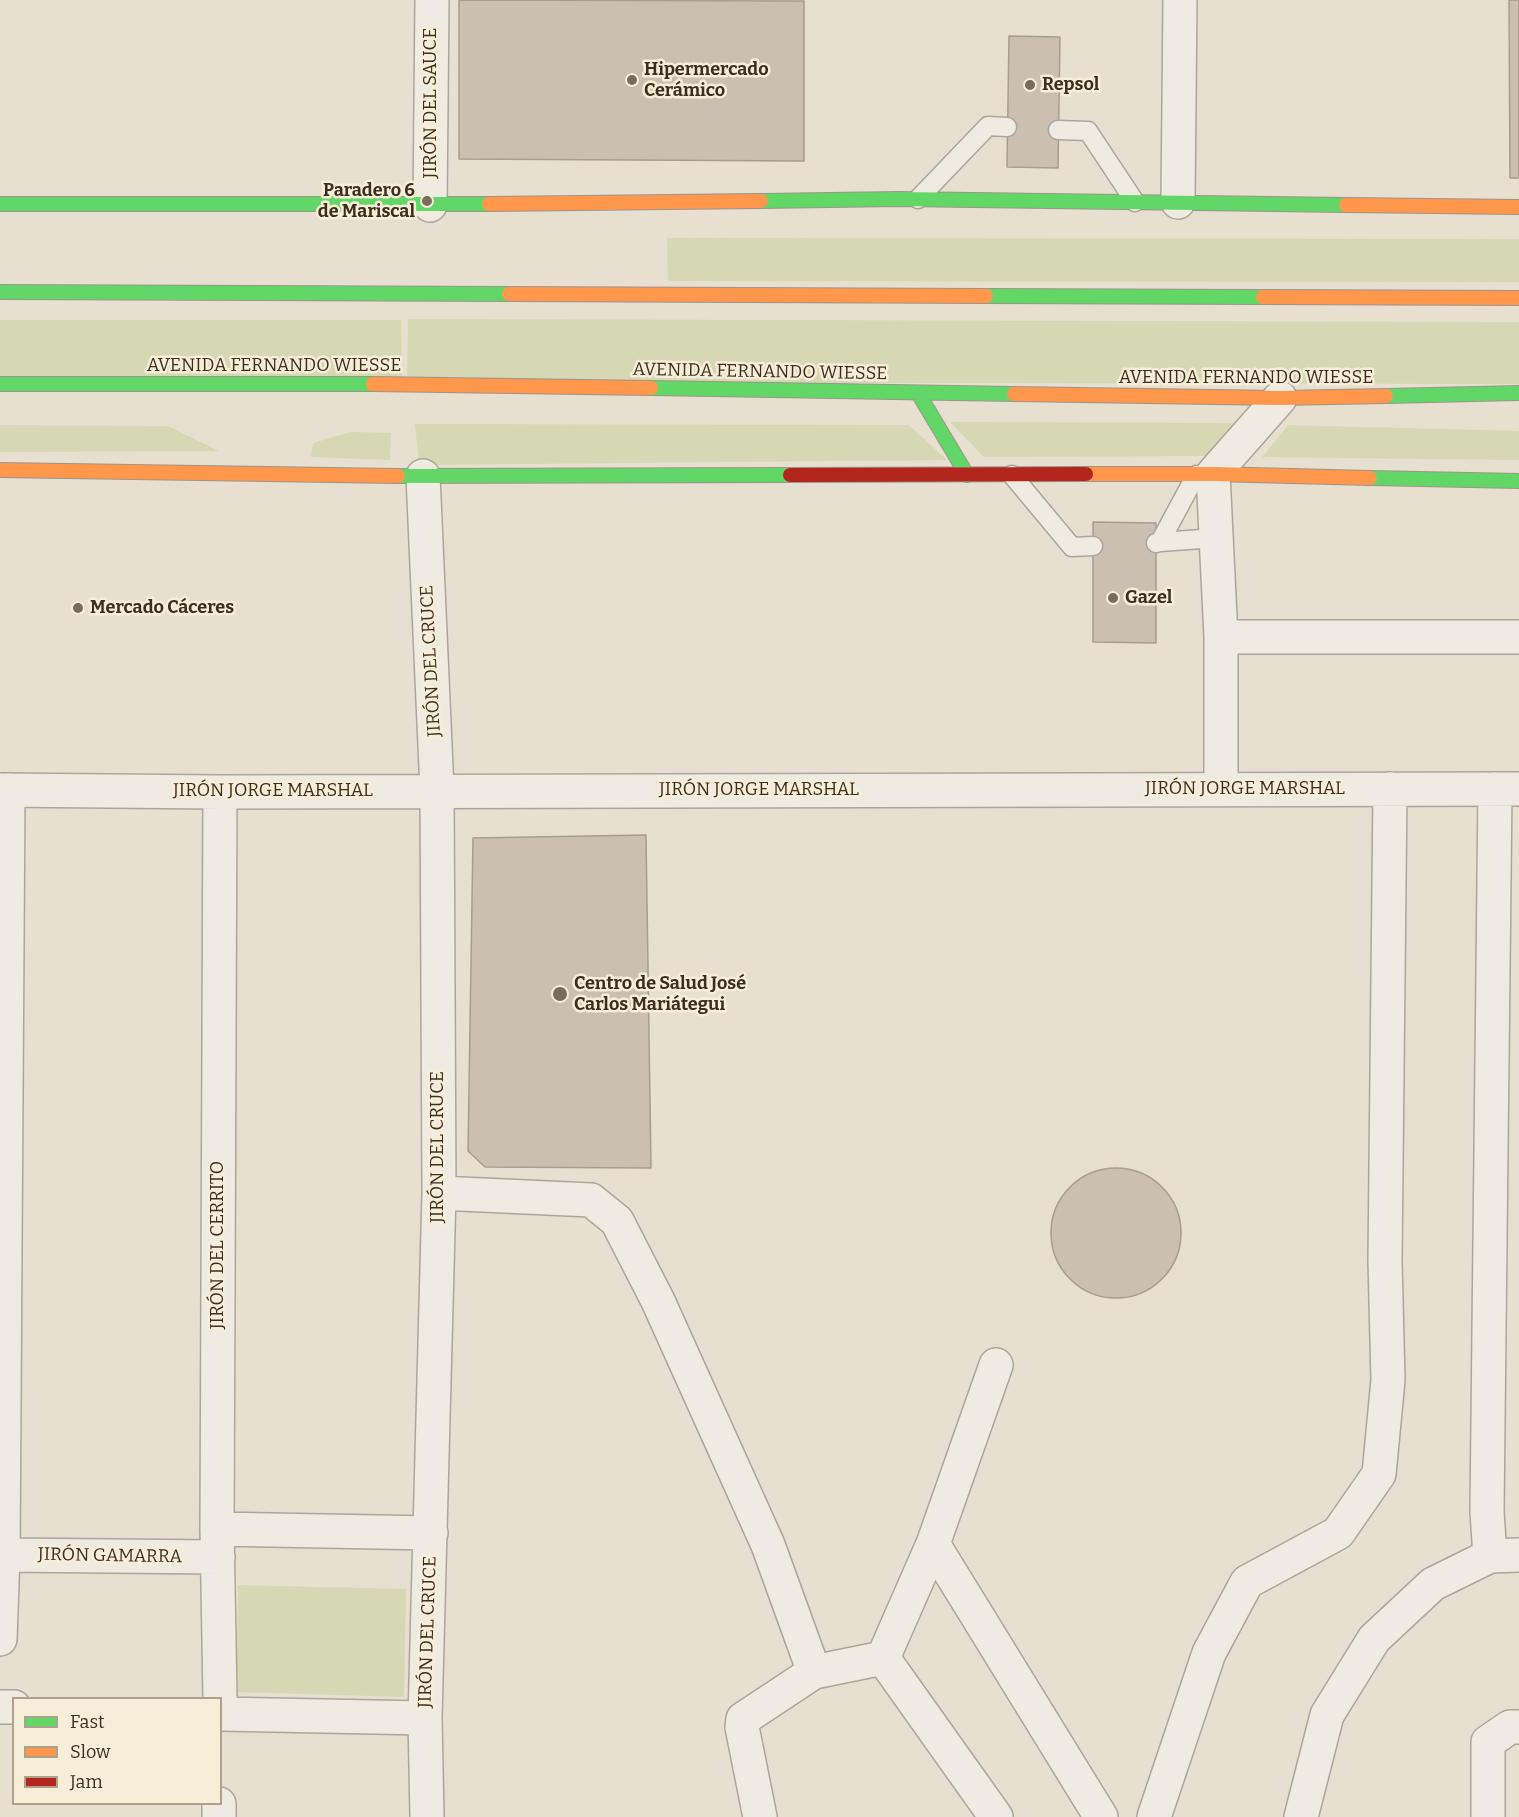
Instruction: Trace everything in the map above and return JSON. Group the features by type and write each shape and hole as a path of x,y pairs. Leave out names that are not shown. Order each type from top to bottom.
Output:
{"main road":[{"path":"0,204 430,205 918,200 1519,207"},
{"path":"0,292 1519,298"},
{"name":"AVENIDA FERNANDO WIESSE","path":"0,384 419,384 1280,398 1519,393"},
{"path":"918,393 967,475"},
{"path":"0,470 423,476 1204,474 1519,481"}],"street":[{"name":"JIRÓN DEL SAUCE","path":"430,205 432,0"},
{"path":"1178,202 1180,0"},
{"path":"1221,789 1221,637 1216,538 1204,474 1280,398"},
{"name":"JIRÓN DEL CRUCE","path":"423,476 437,790 439,1193 425,1718 427,1817"},
{"path":"1221,637 1519,637"},
{"path":"1154,1817 1209,1653 1247,1582 1338,1533 1379,1474 1388,1380 1385,1261 1390,789"},
{"path":"1300,1817 1327,1715 1374,1639 1433,1584 1504,1556 1487,1512 1507,789"},
{"name":"JIRÓN JORGE MARSHAL","path":"4,790 220,792 1507,789"},
{"path":"0,1640 3,1555 4,790"},
{"name":"JIRÓN DEL CERRITO","path":"220,792 218,1543 220,1697"},
{"path":"439,1193 591,1200 617,1221 658,1301 768,1545 814,1672"},
{"path":"883,1658 933,1544 996,1365"},
{"name":"JIRÓN GAMARRA","path":"3,1555 431,1533"},
{"path":"933,1544 1101,1817"},
{"path":"760,1817 742,1727 743,1719 814,1672 883,1658"},
{"path":"883,1658 996,1817"},
{"path":"222,1714 425,1718"},
{"path":"1488,1817 1488,1742 1510,1727 1519,1727"}],"lane":[{"path":"918,200 987,126 1007,127"},
{"path":"1058,130 1088,131 1135,202"},
{"path":"1204,474 1158,542 1216,538"},
{"path":"1012,475 1072,547 1093,546"}],"green space":[{"path":"667,238 1519,239 1519,282 668,281"},
{"path":"408,319 1519,322 1519,384 407,382"},
{"path":"0,320 401,320 402,383 0,382"},
{"path":"950,422 1240,423 1207,456 984,457"},
{"path":"415,424 909,425 947,460 419,465"},
{"path":"0,425 168,426 219,451 0,452"},
{"path":"1288,425 1519,431 1519,460 1262,457"},
{"path":"351,432 391,433 390,460 311,457 313,443"},
{"path":"238,1585 406,1589 404,1697 236,1692"}],"building":[{"name":"Hipermercado Cerámico","path":"459,0 804,1 804,161 459,159"},
{"path":"1509,0 1519,0 1519,178 1510,178"},
{"path":"1009,36 1060,37 1058,168 1007,167"},
{"path":"1093,522 1156,523 1156,643 1093,642"},
{"name":"Centro de Salud José Carlos Mariátegui","path":"646,835 651,1168 485,1167 468,1151 473,838"},
{"path":"1116,1168 1141,1173 1162,1187 1176,1208 1181,1233 1176,1258 1162,1279 1141,1293 1116,1298 1091,1293 1070,1279 1056,1258 1051,1233 1056,1208 1070,1187 1091,1173"}],"traffic: fast":[{"path":"761,201 899,199 1346,205"},
{"path":"0,204 489,204"},
{"path":"0,292 509,294"},
{"path":"986,296 1263,297"},
{"path":"0,384 373,384"},
{"path":"651,388 1014,394"},
{"path":"918,393 967,475"},
{"path":"1386,396 1519,393"},
{"path":"398,476 790,475"},
{"path":"1370,478 1519,481"}],"traffic: slow":[{"path":"489,204 761,201"},
{"path":"1346,205 1519,207"},
{"path":"509,294 986,296"},
{"path":"1263,297 1519,298"},
{"path":"373,384 651,388"},
{"path":"1014,394 1280,398 1386,396"},
{"path":"0,470 398,476"},
{"path":"1086,474 1370,478"}],"traffic: jam":[{"path":"790,475 1086,474"}],"place":[{"name":"Hipermercado Cerámico","path":"632,80"},
{"name":"Repsol","path":"1030,85"},
{"name":"Paradero 6 de Mariscal","path":"427,201"},
{"name":"Gazel","path":"1113,598"},
{"name":"Mercado Cáceres","path":"78,608"},
{"name":"Centro de Salud José Carlos Mariátegui","path":"560,994"}]}
